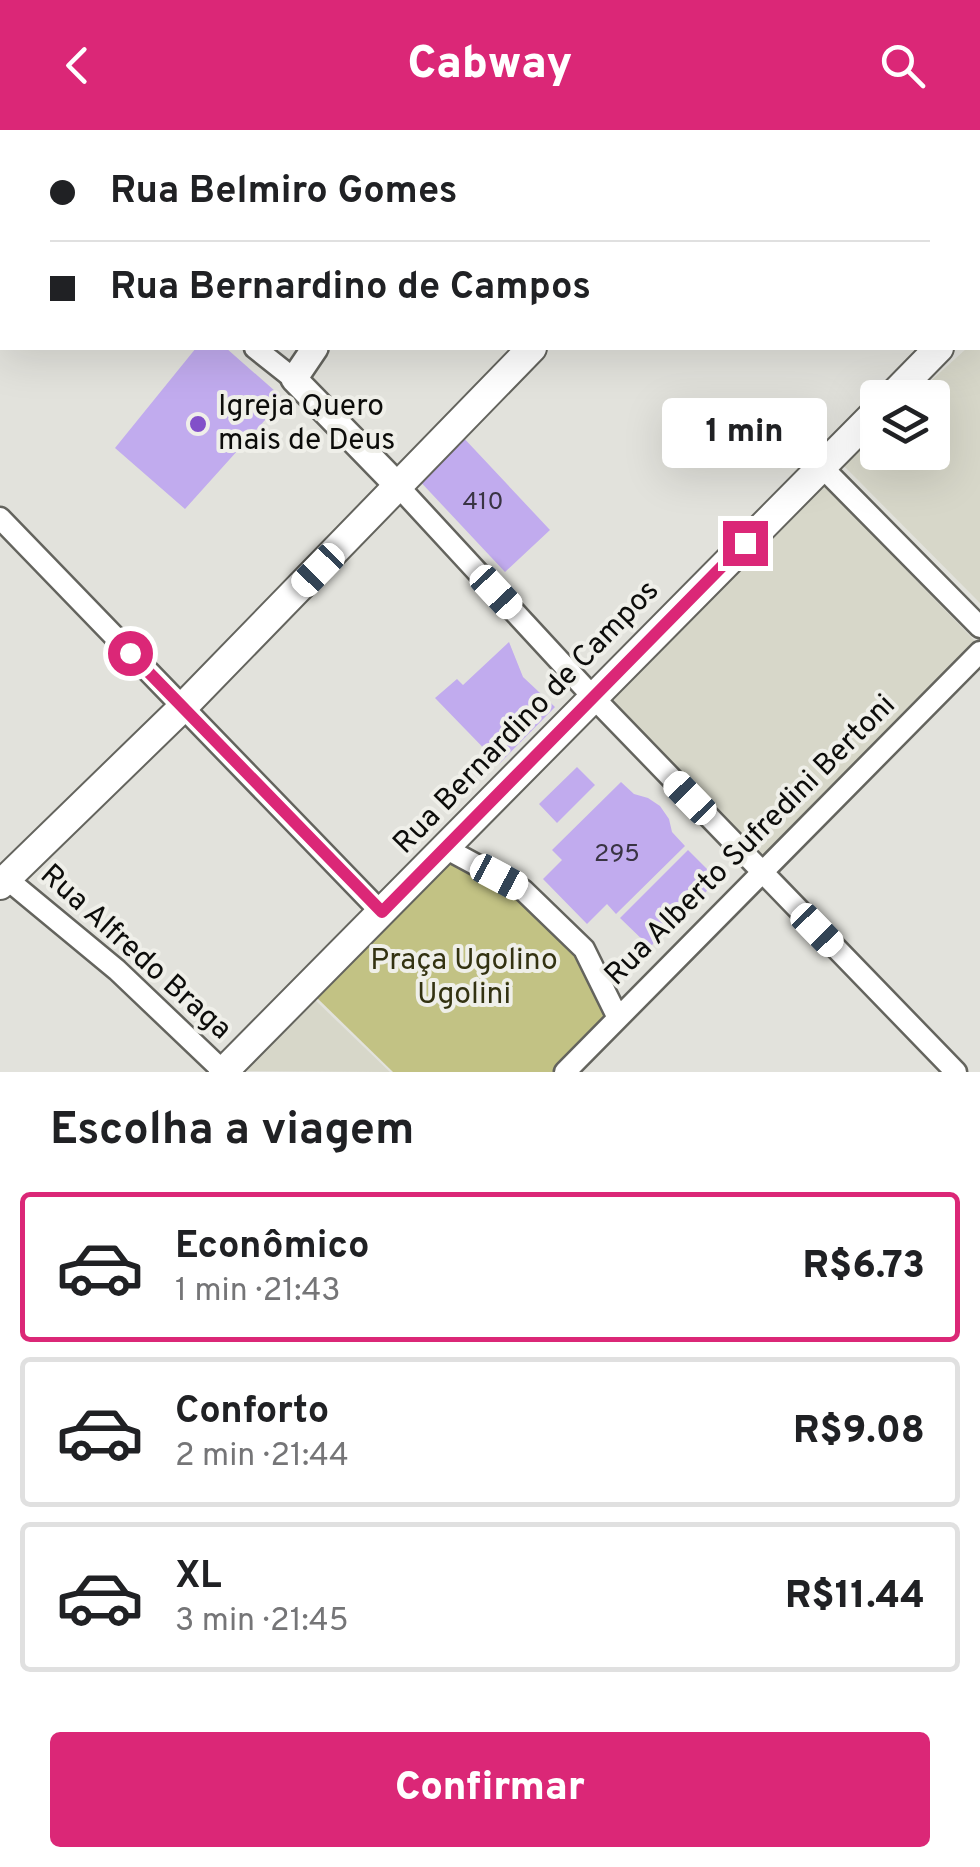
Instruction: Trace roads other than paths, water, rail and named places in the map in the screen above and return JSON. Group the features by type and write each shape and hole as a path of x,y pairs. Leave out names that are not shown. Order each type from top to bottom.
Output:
{"main road":[{"path":"4,882 182,708 530,350"},
{"path":"908,380 938,350"},
{"name":"Rua Bernardino de Campos","path":"223,1072 860,428"}],"street":[{"path":"258,350 294,379 399,487 593,697 956,1072"},
{"path":"294,379 313,350"},
{"path":"822,466 980,626"},
{"path":"0,518 382,912"},
{"name":"Rua Alberto Sufredini Bertoni","path":"565,1072 980,652"},
{"path":"446,848 523,890 584,950 618,1018"},
{"name":"Rua Alfredo Braga","path":"4,882 117,970 223,1072"}],"place":[{"name":"Igreja Quero mais de Deus","path":"198,424"}],"park label":[{"name":"Praça Ugolino Ugolini","path":"464,978"}]}
